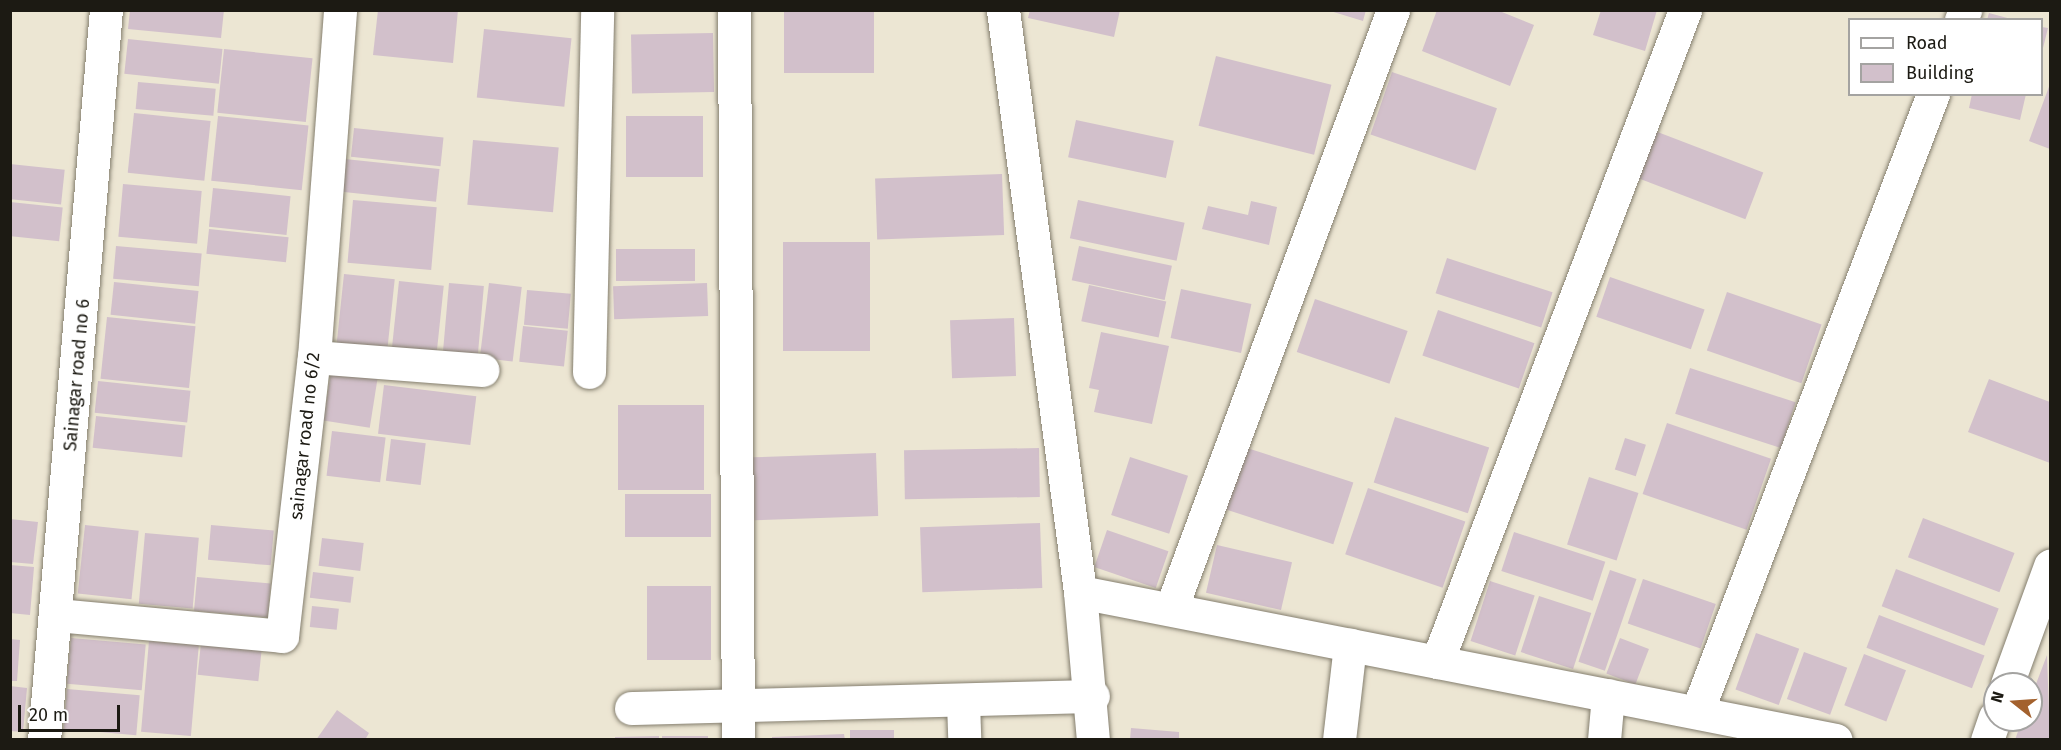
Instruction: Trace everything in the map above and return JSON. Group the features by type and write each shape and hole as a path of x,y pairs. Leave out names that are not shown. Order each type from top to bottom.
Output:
{"street":[{"name":"Sainagar road no 6","path":"44,740 57,615 106,10"},
{"name":"sainagar road no 6/2","path":"57,615 282,636 314,357 340,10"},
{"path":"589,372 597,10"},
{"path":"734,10 738,740"},
{"path":"1003,10 1093,696 1093,740"},
{"path":"1171,609 1393,10"},
{"path":"1437,662 1685,10"},
{"path":"1697,712 1932,96"},
{"path":"314,357 483,370"},
{"path":"2011,672 2050,566"},
{"path":"1080,592 1836,740"},
{"path":"1339,740 1350,645"},
{"path":"1604,740 1608,695"},
{"path":"631,708 963,702 1093,696"},
{"path":"963,702 964,740"}],"building":[{"path":"130,10 224,10 221,38 128,29"},
{"path":"378,10 458,10 453,63 373,55"},
{"path":"784,10 874,10 874,73 784,73"},
{"path":"1030,10 1120,10 1114,37 1028,18"},
{"path":"1327,10 1366,10 1363,21"},
{"path":"1437,10 1497,10 1534,25 1510,86 1422,51"},
{"path":"1601,10 1657,10 1645,51 1593,35"},
{"path":"1989,13 2007,18 1988,18"},
{"path":"2043,27 2048,28 2043,48"},
{"path":"484,29 572,38 564,107 477,98"},
{"path":"713,33 714,92 632,93 631,34"},
{"path":"128,39 222,49 219,84 124,74"},
{"path":"224,49 313,58 306,122 217,113"},
{"path":"1216,56 1331,85 1314,155 1199,126"},
{"path":"1392,72 1497,108 1475,171 1371,134"},
{"path":"138,82 216,89 213,116 136,109"},
{"path":"2050,84 2050,149 2029,141"},
{"path":"1972,96 2026,96 2020,120 1969,108"},
{"path":"134,113 211,121 204,181 128,173"},
{"path":"218,116 309,126 302,190 211,181"},
{"path":"626,116 703,116 703,177 626,177"},
{"path":"1076,120 1174,141 1166,178 1068,157"},
{"path":"354,128 444,137 440,166 351,157"},
{"path":"1655,131 1763,173 1745,219 1637,178"},
{"path":"473,140 559,147 553,212 467,205"},
{"path":"345,159 439,169 436,202 342,192"},
{"path":"10,164 65,170 61,205 10,199"},
{"path":"1002,174 1004,235 877,239 875,178"},
{"path":"123,184 202,191 197,244 118,237"},
{"path":"213,188 291,196 286,235 209,227"},
{"path":"353,200 437,207 431,270 348,263"},
{"path":"1078,200 1185,223 1177,261 1070,238"},
{"path":"1251,201 1277,207 1269,245 1202,229 1208,206 1248,215"},
{"path":"10,202 63,208 59,241 10,236"},
{"path":"209,229 289,237 286,262 206,254"},
{"path":"783,242 870,242 870,351 783,351"},
{"path":"116,246 202,253 199,286 113,279"},
{"path":"1079,246 1172,266 1165,300 1072,280"},
{"path":"616,249 695,249 695,281 616,281"},
{"path":"1447,258 1553,292 1541,327 1436,293"},
{"path":"344,274 395,279 387,355 336,350"},
{"path":"1610,277 1705,310 1691,349 1596,317"},
{"path":"399,281 444,286 436,355 392,351"},
{"path":"114,282 199,291 195,324 111,315"},
{"path":"449,283 484,286 478,358 443,355"},
{"path":"489,283 522,287 513,361 480,357"},
{"path":"707,283 708,316 614,319 613,286"},
{"path":"1089,285 1166,301 1159,338 1081,321"},
{"path":"1181,289 1251,304 1241,353 1171,338"},
{"path":"527,290 571,294 568,329 524,325"},
{"path":"1727,292 1822,325 1801,383 1707,351"},
{"path":"1315,299 1408,331 1389,384 1297,352"},
{"path":"1438,310 1534,343 1519,389 1422,355"},
{"path":"107,317 196,326 189,388 101,379"},
{"path":"1014,318 1016,376 952,378 950,320"},
{"path":"523,326 568,331 564,367 519,362"},
{"path":"1101,332 1169,346 1152,424 1094,412 1099,390 1089,388"},
{"path":"1690,368 1796,402 1781,448 1675,414"},
{"path":"331,372 377,379 370,428 323,420"},
{"path":"1989,379 2050,402 2050,463 1968,432"},
{"path":"98,381 190,391 187,423 95,413"},
{"path":"384,385 476,396 470,445 378,434"},
{"path":"618,405 704,405 704,490 618,490"},
{"path":"96,416 186,425 182,457 93,448"},
{"path":"1395,417 1489,448 1468,513 1374,483"},
{"path":"1667,423 1771,459 1747,530 1643,494"},
{"path":"332,431 386,438 380,482 327,476"},
{"path":"1625,438 1646,445 1636,476 1615,469"},
{"path":"391,439 426,443 421,485 386,481"},
{"path":"1244,447 1353,483 1333,544 1224,509"},
{"path":"1039,448 1040,497 905,499 904,450"},
{"path":"876,453 878,516 754,520 752,457"},
{"path":"1130,457 1188,476 1169,534 1111,515"},
{"path":"1589,477 1638,493 1617,561 1567,545"},
{"path":"1368,488 1465,522 1443,588 1345,554"},
{"path":"625,494 711,494 711,537 625,537"},
{"path":"1923,518 2014,553 1999,592 1908,557"},
{"path":"10,519 38,522 33,564 10,562"},
{"path":"1040,523 1042,588 922,592 920,527"},
{"path":"85,525 139,531 131,599 78,594"},
{"path":"211,525 274,530 271,565 208,560"},
{"path":"1107,530 1168,551 1156,588 1094,567"},
{"path":"1514,532 1605,562 1593,601 1501,571"},
{"path":"145,533 199,538 193,608 139,604"},
{"path":"322,538 364,543 360,571 319,566"},
{"path":"1217,545 1292,562 1281,610 1206,593"},
{"path":"10,565 34,567 30,615 10,613"},
{"path":"1896,569 1999,608 1984,646 1882,606"},
{"path":"1610,570 1636,579 1605,671 1578,662"},
{"path":"313,572 354,577 351,603 310,598"},
{"path":"197,577 271,583 268,617 194,611"},
{"path":"1643,579 1716,604 1701,649 1628,623"},
{"path":"1490,581 1535,596 1515,655 1471,641"},
{"path":"647,586 711,586 711,660 647,660"},
{"path":"1539,596 1591,613 1573,669 1521,652"},
{"path":"312,606 339,609 337,630 310,627"},
{"path":"1879,615 1984,655 1972,688 1866,648"},
{"path":"1756,633 1799,649 1779,705 1735,689"},
{"path":"71,638 146,645 142,690 67,684"},
{"path":"1620,638 1649,649 1635,685 1606,673"},
{"path":"10,639 20,640 17,681 10,681"},
{"path":"149,641 199,645 191,736 141,732"},
{"path":"201,643 262,649 258,681 198,675"},
{"path":"1804,652 1847,668 1830,715 1787,699"},
{"path":"1864,654 1906,670 1886,721 1844,705"},
{"path":"2047,655 2050,740 2015,740 2018,732 2043,732 2043,672 2041,672"},
{"path":"10,686 27,688 23,732 10,731"},
{"path":"67,689 140,695 136,735 64,729"},
{"path":"337,710 369,733 365,740 316,740"},
{"path":"1131,728 1179,732 1179,740 1130,740"},
{"path":"850,730 894,730 894,740 850,740"},
{"path":"844,734 845,740 772,740 772,737"},
{"path":"659,736 659,740 615,740 615,737"},
{"path":"662,736 708,736 708,740 662,740"}]}
